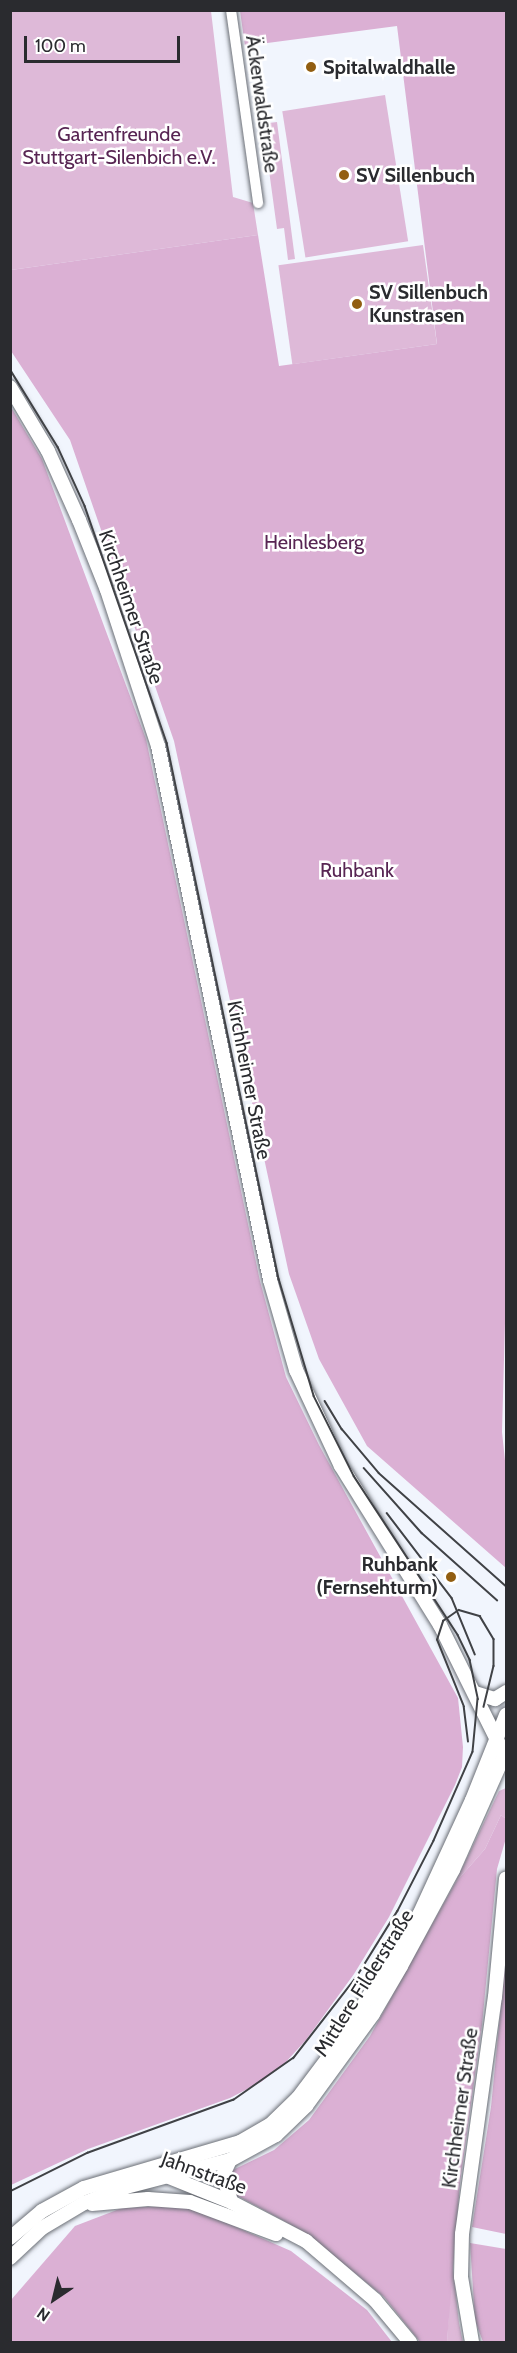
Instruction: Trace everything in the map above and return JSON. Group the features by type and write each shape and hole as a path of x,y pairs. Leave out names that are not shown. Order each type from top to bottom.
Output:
{"main road":[{"name":"Kirchheimer Straße","path":"10,387 48,451 80,520 107,590 158,746 270,1280 296,1370 341,1466 429,1606 506,1755"},
{"path":"475,1694 495,1699 507,1692"},
{"name":"Mittlere Filderstraße","path":"135,2170 240,2142 270,2125 298,2098 346,2034 420,1913 507,1715"},
{"name":"Mittlere Filderstraße","path":"84,2203 230,2160 276,2135 306,2106 373,2014 448,1880 506,1755"},
{"name":"Kirchheimer Straße","path":"472,2343 461,2277 462,2234 495,1997 507,1879"},
{"path":"230,2160 223,2175 224,2187 231,2202"},
{"name":"Jahnstraße","path":"10,2238 61,2200 135,2170 170,2177 231,2202 306,2241 375,2300 410,2343"},
{"name":"Jahnstraße","path":"84,2203 100,2205 148,2199 190,2202 246,2220 318,2253"},
{"path":"10,2258 42,2229 84,2203"}],"street":[{"name":"Äckerwaldstraße","path":"231,10 258,203"}],"green space":[{"name":"Gartenfreunde Stuttgart-Silenbich e.V.","path":"10,11 211,11 233,197 253,203 258,235 11,270"},
{"path":"240,11 506,11 506,1287 502,1432 506,1470 506,1568 367,1446 319,1359 289,1274 174,741 70,440 11,351 11,270 258,235 279,366 437,344 397,26 245,46"},
{"name":"SV Sillenbuch","path":"385,95 408,241 305,257 282,111"},
{"path":"277,122 295,259 288,260 284,228 277,229 265,141 272,140 269,123"},
{"name":"SV Sillenbuch Kunstrasen","path":"423,245 437,344 292,364 278,265"},
{"path":"11,407 42,459 146,739 260,1281 286,1377 319,1445 458,1698 463,1747 462,1767 455,1785 389,1917 354,1974 306,2040 284,2064 261,2082 230,2098 88,2149 11,2185"},
{"path":"506,1788 506,1819 501,1815 485,1849 455,1883 499,1791"},
{"path":"501,1815 506,1819 506,1838 497,1869 482,2025 460,2183 447,2342 420,2342 384,2297 306,2233 210,2181 274,2150 309,2120 370,2036 455,1883 485,1849"},
{"path":"506,1954 506,2234 472,2227 491,2107"},
{"path":"186,2205 291,2251 367,2310 392,2342 11,2342 11,2300 75,2226 122,2208"},
{"path":"470,2243 506,2249 506,2342 483,2342 475,2320"},
{"path":"452,2260 459,2323 463,2342 447,2342"}],"tram line":[{"path":"10,369 58,447 85,506 167,743 279,1279 314,1396 354,1476 458,1635 470,1660 478,1699 473,1752 434,1841 398,1911 357,1977 294,2058 234,2100 88,2153 10,2192"},
{"path":"325,1401 342,1429 379,1473 506,1586"},
{"path":"364,1468 422,1533 497,1600"},
{"path":"387,1513 452,1598 475,1654"},
{"path":"468,1742 464,1707 437,1640 443,1621 459,1610 480,1616 494,1639 494,1666 484,1707"}],"place":[{"name":"Spitalwaldhalle","path":"311,67"},
{"name":"SV Sillenbuch","path":"344,175"},
{"name":"SV Sillenbuch Kunstrasen","path":"357,304"},
{"name":"Ruhbank (Fernsehturm)","path":"451,1577"}],"park label":[{"name":"Heinlesberg","path":"314,542"},
{"name":"Ruhbank","path":"357,870"}]}
